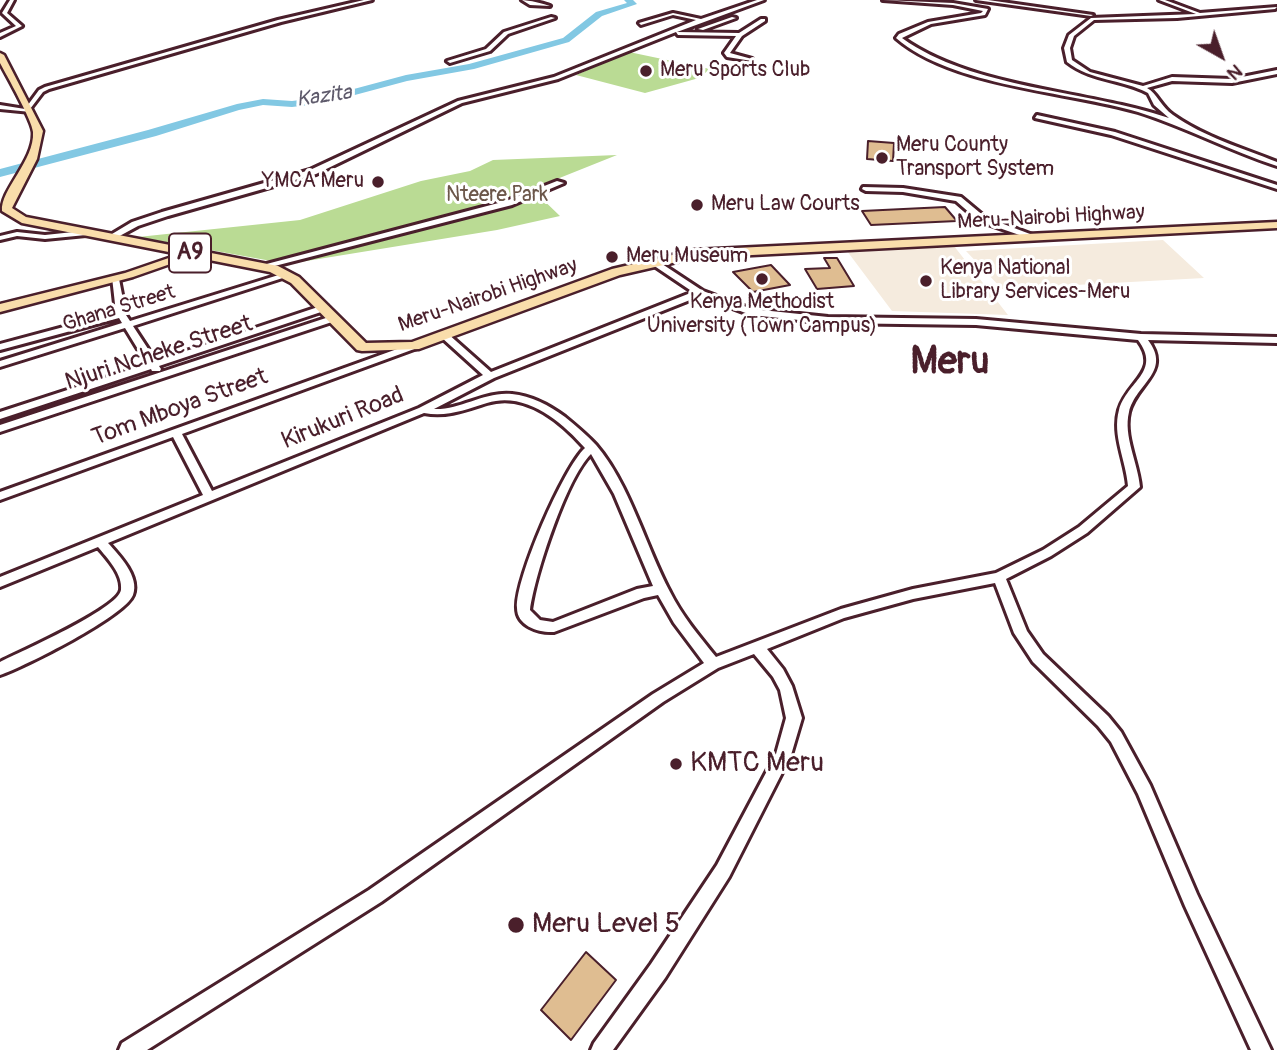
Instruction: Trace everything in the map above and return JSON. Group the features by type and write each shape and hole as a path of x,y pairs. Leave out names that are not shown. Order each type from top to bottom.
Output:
{"highway":[{"name":"A9","path":"0,55 38,131 32,159 8,202 6,209 11,214 22,220 262,266 288,275 362,347"},
{"name":"Meru-Nairobi Highway","path":"362,347 414,346 606,275 653,261 730,251 1277,226"}],"main road":[{"path":"0,308 115,279 192,253"}],"street":[{"path":"0,35 19,26 4,13 12,0"},
{"path":"0,107 29,110 41,91 47,88 281,21 370,0"},
{"path":"524,0 530,4 548,6"},
{"path":"111,237 135,224 165,214 313,172 451,106 556,78 665,34 762,0"},
{"path":"885,0 953,4 986,10 983,14 930,23 901,35 900,38 905,44 933,59 997,78 1128,108 1184,125 1277,164"},
{"path":"978,0 1092,17 1201,14 1276,8"},
{"path":"1161,0 1201,14"},
{"path":"1049,1 1079,8 1092,17"},
{"path":"1255,3 1276,8"},
{"path":"641,24 673,14 702,20"},
{"path":"1092,17 1072,35 1067,48 1069,61 1091,74 1144,87 1151,92 1152,100 1161,111 1184,125"},
{"path":"450,61 488,50 496,45 498,37 506,33 553,18"},
{"path":"687,33 732,19 757,25"},
{"path":"750,60 735,58 727,53 740,36 763,20"},
{"path":"665,34 740,36"},
{"path":"1144,87 1172,79 1232,81 1277,72"},
{"path":"1037,117 1113,133 1277,187"},
{"path":"262,266 509,203 560,183"},
{"path":"866,189 903,190 958,200 982,219 1034,237"},
{"path":"0,238 17,234 45,237 83,233"},
{"path":"653,261 700,293 751,312 781,317 976,322 1140,337 1277,340"},
{"name":"Ghana Street","path":"0,364 123,320 288,275"},
{"path":"115,279 123,320 160,375"},
{"name":"Kirukuri Road","path":"0,582 424,410 490,376 700,293"},
{"name":"Njuri Ncheke Street","path":"0,416 324,308"},
{"name":"Njuri Ncheke Street","path":"0,429 332,319"},
{"path":"0,348 123,320"},
{"path":"444,335 490,376"},
{"path":"129,1050 375,896 658,698 713,664 841,614 913,594 999,577 1047,553 1083,530 1134,487 1134,471 1123,433 1125,410 1135,389 1154,366 1155,359 1153,352 1140,337"},
{"name":"Tom Mboya Street","path":"0,496 414,346"},
{"path":"362,347 374,361"},
{"path":"424,410 445,414 495,398 521,398 537,404 569,425 603,461 628,511 661,589 682,624 713,664"},
{"path":"176,433 209,496"},
{"path":"592,447 581,455 562,496 530,573 523,610 533,623 542,628 554,627 642,593 661,589"},
{"path":"0,669 103,615 124,600 128,591 126,581 111,554 100,542"},
{"path":"999,577 1021,633 1038,658 1103,721 1115,737 1144,790 1191,900 1261,1050"},
{"path":"601,1050 658,971 723,871 783,755 794,718 787,690 778,673 758,648"}],"shaded area":[{"path":"1163,240 1204,278 1002,289 966,251"},
{"name":"Kenya National Library Services-Meru","path":"954,246 1008,315 892,311 847,251"}],"green space":[{"name":"Meru Sports Club","path":"629,52 710,69 699,78 645,93 576,75"},
{"name":"Nteere Park","path":"617,155 532,189 560,216 497,230 288,264 138,237 300,220 421,181 470,171 493,160"}],"building":[{"name":"Meru County Transport System","path":"868,141 894,143 893,161 867,159"},
{"path":"945,207 957,221 871,225 862,211"},
{"path":"824,258 837,258 854,286 817,289 805,269 830,268"},
{"name":"Kenya Methodist University (Town Campus)","path":"771,265 790,285 753,292 733,272"},
{"path":"586,952 616,980 571,1040 541,1010"}],"waterway":[{"name":"Kazita","path":"0,173 152,133 237,107 263,102 292,104 325,100 406,78 470,67 566,40 599,14 633,4 628,0"}],"place":[{"name":"Meru Sports Club","path":"646,71"},
{"name":"Meru County Transport System","path":"882,158"},
{"name":"YMCA Meru","path":"378,182"},
{"name":"Meru Law Courts","path":"697,205"},
{"name":"Meru Museum","path":"612,257"},
{"name":"Kenya Methodist University (Town Campus)","path":"762,279"},
{"name":"Kenya National Library Services-Meru","path":"926,281"},
{"name":"KMTC Meru","path":"676,764"},
{"name":"Meru Level 5","path":"516,925"}],"district":[{"name":"Meru","path":"950,363"}]}
